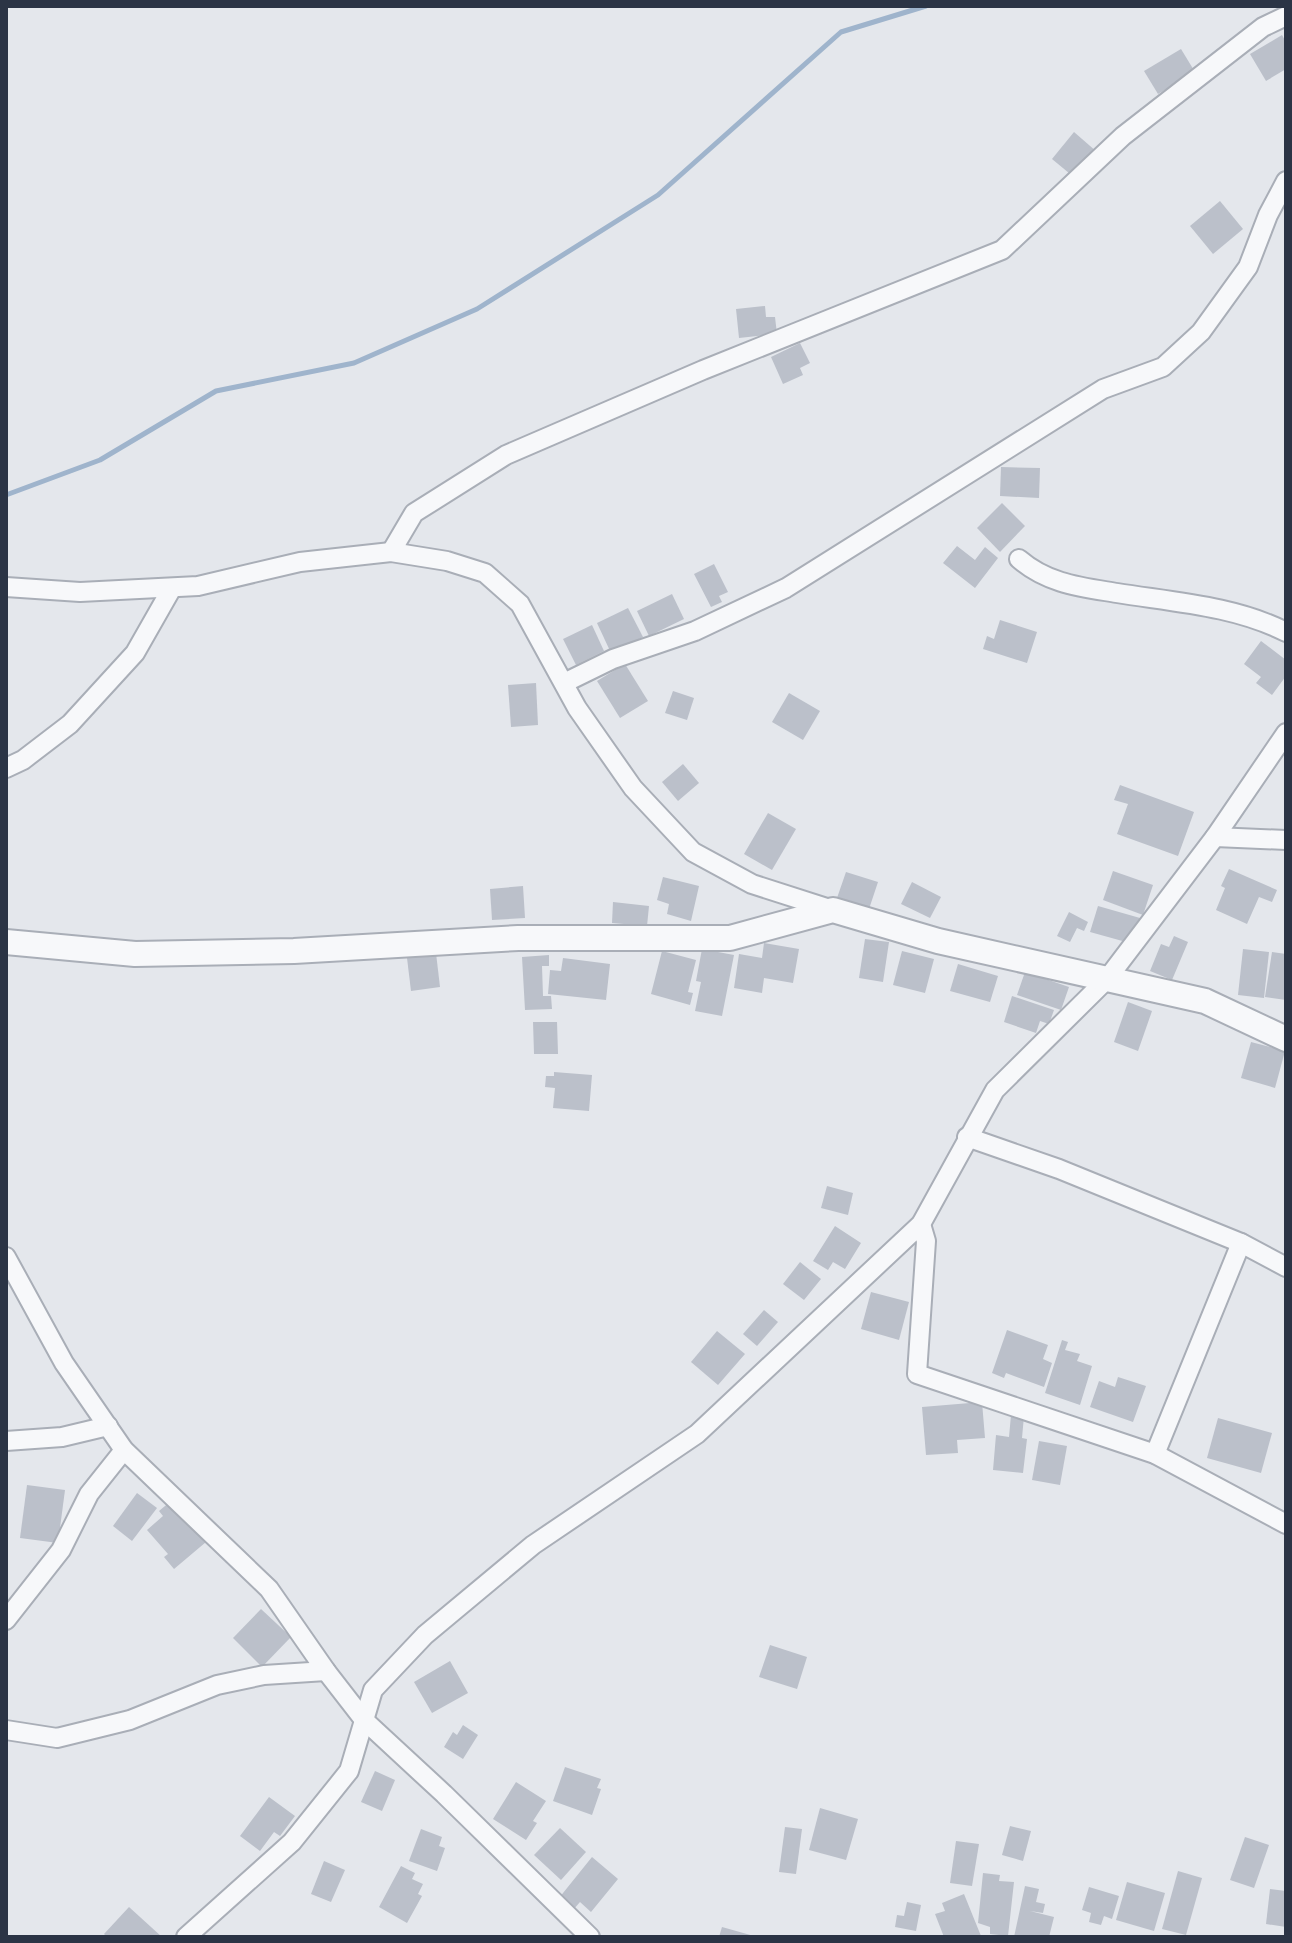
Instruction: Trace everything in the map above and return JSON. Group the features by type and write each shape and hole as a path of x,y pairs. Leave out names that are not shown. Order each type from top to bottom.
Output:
{"street":[{"path":"391,552 414,513 506,455 703,370 1002,250 1123,136 1263,27 1286,16"},
{"path":"564,683 613,659 695,631 786,588 1103,389 1163,367 1201,332 1248,267 1268,215 1286,181"},
{"path":"6,587 80,592 198,586 300,562 391,552 447,561 485,573 520,604 577,708 633,788 693,852 752,884 833,910 938,941 1205,1001 1286,1039"},
{"path":"1019,559 1041,575 1067,584 1223,611 1286,632"},
{"path":"6,768 23,760 70,724 135,653 172,588"},
{"path":"186,1937 292,1842 349,1771 373,1690 425,1635 533,1545 697,1434 921,1224 995,1090 1107,979 1215,837 1286,733"},
{"path":"1215,837 1286,840"},
{"path":"6,942 135,954 294,951 518,938 730,938 833,910"},
{"path":"967,1137 1059,1169 1241,1243 1286,1267"},
{"path":"921,1224 926,1241 917,1374 1155,1454 1286,1524"},
{"path":"1155,1454 1241,1243"},
{"path":"6,1257 64,1363 124,1450 269,1589 364,1720 590,1937"},
{"path":"6,1441 62,1437 108,1426"},
{"path":"6,1620 61,1550 89,1494 124,1450"},
{"path":"6,1730 57,1738 130,1720 217,1685 264,1675 326,1671"}],"building":[{"path":"1282,35 1286,42 1286,69 1266,81 1250,54"},
{"path":"1181,49 1195,72 1158,94 1144,71"},
{"path":"1074,132 1097,152 1075,178 1052,159"},
{"path":"1220,201 1243,229 1213,254 1190,226"},
{"path":"765,306 766,317 775,317 777,334 739,338 736,309"},
{"path":"800,343 810,363 800,368 803,375 783,384 771,357"},
{"path":"1001,467 1040,468 1039,498 1000,496"},
{"path":"1002,503 1025,526 1000,552 977,528"},
{"path":"957,546 975,560 985,547 998,558 975,588 943,563"},
{"path":"714,564 728,592 719,596 722,602 711,607 694,574"},
{"path":"672,594 684,619 649,636 637,611"},
{"path":"628,608 643,637 611,653 597,623"},
{"path":"1000,620 1037,632 1027,663 983,649 987,636 994,639"},
{"path":"592,625 604,651 576,665 563,639"},
{"path":"1261,641 1286,660 1286,676 1272,695 1256,683 1261,677 1244,664"},
{"path":"625,664 648,701 620,718 597,681"},
{"path":"536,683 538,725 511,727 508,685"},
{"path":"673,691 694,698 687,720 665,713"},
{"path":"789,693 820,711 803,740 772,722"},
{"path":"683,764 699,783 678,801 662,782"},
{"path":"1120,785 1194,812 1178,856 1117,834 1128,804 1114,800"},
{"path":"768,813 796,829 772,870 744,854"},
{"path":"1229,869 1277,890 1272,902 1259,897 1247,924 1216,910 1225,888 1221,886"},
{"path":"1113,871 1153,885 1143,915 1103,900"},
{"path":"846,872 878,882 869,909 837,898"},
{"path":"663,877 699,886 691,921 667,914 669,904 657,900"},
{"path":"912,882 941,897 930,918 901,904"},
{"path":"523,886 525,918 492,920 490,889"},
{"path":"613,902 649,906 647,926 612,923"},
{"path":"1098,906 1140,918 1134,939 1126,942 1090,932"},
{"path":"1069,912 1088,922 1084,931 1077,928 1070,942 1057,936"},
{"path":"1174,936 1188,942 1172,980 1150,971 1161,944 1169,947"},
{"path":"865,939 889,942 883,982 859,978"},
{"path":"764,943 799,949 793,983 764,978 762,993 734,988 739,954 762,958"},
{"path":"702,949 734,955 722,1016 695,1011 701,982 696,981"},
{"path":"1243,949 1269,952 1264,998 1238,995"},
{"path":"662,951 696,960 688,992 693,993 690,1005 651,994"},
{"path":"902,951 934,959 925,993 893,985"},
{"path":"1272,952 1286,954 1286,1000 1265,997"},
{"path":"436,953 440,987 411,991 407,958"},
{"path":"549,955 549,966 542,966 543,996 551,996 552,1009 525,1010 522,957"},
{"path":"563,958 610,964 606,1000 548,994 550,970 561,971"},
{"path":"958,964 998,976 990,1002 950,991"},
{"path":"1025,972 1069,987 1061,1010 1017,995"},
{"path":"1012,996 1054,1010 1049,1024 1040,1021 1036,1033 1004,1022"},
{"path":"1128,1002 1152,1011 1138,1051 1114,1042"},
{"path":"533,1022 557,1022 558,1054 534,1054"},
{"path":"1251,1042 1285,1051 1275,1088 1241,1078"},
{"path":"554,1072 592,1075 589,1111 553,1108 555,1088 545,1087 546,1076 554,1076"},
{"path":"827,1186 853,1193 848,1215 821,1208"},
{"path":"835,1226 861,1243 845,1269 833,1262 828,1270 813,1261"},
{"path":"800,1262 821,1279 804,1300 783,1284"},
{"path":"871,1292 909,1302 899,1340 861,1329"},
{"path":"764,1310 778,1322 757,1346 743,1334"},
{"path":"1007,1330 1048,1345 1043,1359 1052,1363 1044,1387 1006,1373 1004,1378 992,1373"},
{"path":"717,1331 745,1354 718,1385 691,1362"},
{"path":"1062,1340 1068,1342 1065,1350 1080,1354 1077,1361 1092,1366 1080,1405 1045,1393"},
{"path":"1118,1377 1146,1386 1133,1422 1090,1407 1099,1381 1115,1387"},
{"path":"982,1402 985,1438 957,1440 958,1453 926,1455 922,1407"},
{"path":"1011,1415 1024,1416 1022,1438 1027,1439 1023,1473 993,1470 996,1435 1009,1437"},
{"path":"1218,1418 1272,1433 1261,1473 1207,1458"},
{"path":"1039,1441 1067,1446 1060,1485 1032,1480"},
{"path":"27,1485 65,1490 58,1543 20,1538"},
{"path":"137,1493 157,1508 132,1541 113,1526"},
{"path":"171,1501 206,1542 174,1569 164,1557 168,1554 147,1530 163,1516 159,1511"},
{"path":"261,1609 291,1637 262,1667 233,1638"},
{"path":"770,1645 807,1657 797,1689 759,1677"},
{"path":"450,1661 468,1693 432,1713 414,1682"},
{"path":"463,1725 478,1735 463,1759 444,1747 453,1732 457,1735"},
{"path":"565,1767 601,1779 597,1788 601,1789 592,1815 553,1801"},
{"path":"375,1771 395,1780 382,1811 361,1802"},
{"path":"516,1782 546,1801 533,1821 537,1823 526,1840 493,1819"},
{"path":"269,1797 295,1816 280,1836 274,1832 260,1851 240,1836"},
{"path":"820,1808 858,1819 846,1860 809,1850"},
{"path":"1010,1826 1031,1831 1023,1861 1002,1855"},
{"path":"785,1827 802,1829 796,1874 779,1872"},
{"path":"560,1828 586,1852 561,1880 534,1855"},
{"path":"421,1829 442,1837 439,1846 445,1848 437,1871 409,1861"},
{"path":"1245,1837 1269,1845 1254,1888 1230,1880"},
{"path":"956,1841 979,1844 972,1886 950,1883"},
{"path":"592,1857 618,1879 591,1912 580,1902 573,1910 559,1898"},
{"path":"324,1861 345,1870 331,1902 311,1894"},
{"path":"401,1866 415,1873 412,1879 423,1884 418,1894 422,1896 407,1923 379,1907"},
{"path":"1178,1871 1202,1878 1186,1935 1162,1929"},
{"path":"983,1873 1000,1875 999,1881 1014,1882 1008,1936 990,1934 990,1927 978,1923"},
{"path":"1127,1882 1165,1893 1154,1931 1116,1920"},
{"path":"1025,1886 1039,1889 1036,1902 1045,1904 1043,1913 1030,1911 1054,1917 1049,1937 1014,1937"},
{"path":"1089,1887 1119,1896 1112,1919 1104,1916 1101,1925 1089,1922 1091,1913 1082,1910"},
{"path":"1270,1889 1286,1891 1286,1927 1266,1924"},
{"path":"964,1894 981,1936 944,1937 935,1914 945,1911 942,1903"},
{"path":"907,1902 921,1905 916,1931 895,1927 897,1915 904,1916"},
{"path":"129,1907 162,1937 107,1937 104,1934"},
{"path":"722,1927 754,1936 754,1937 719,1937"}],"waterway":[{"path":"6,495 100,460 216,391 354,363 477,309 658,195 841,32 926,6"}]}
